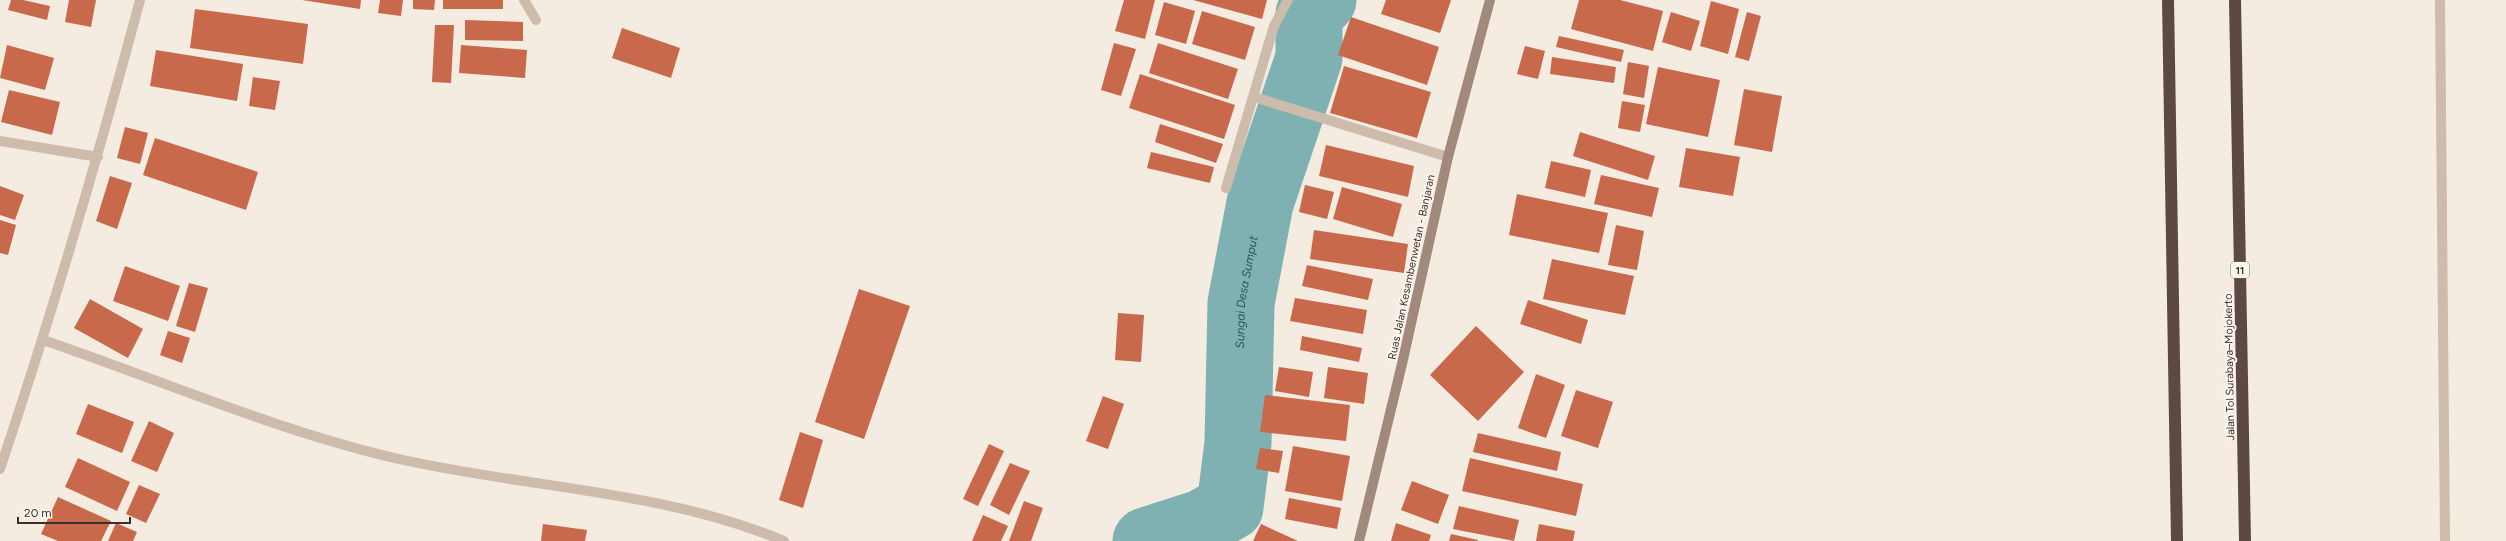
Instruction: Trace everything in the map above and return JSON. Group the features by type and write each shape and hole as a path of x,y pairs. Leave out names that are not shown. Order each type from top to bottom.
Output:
{"highway":[{"path":"2168,0 2177,541"},
{"name":"Jalan Tol Surabaya–Mojokerto","path":"2235,0 2245,541"}],"main road":[{"name":"Ruas Jalan Kesambenwetan - Banjaran","path":"1359,541 1402,364 1448,157 1490,0"}],"street":[{"path":"0,469 43,340 98,157 140,0"},
{"path":"524,0 536,20"},
{"path":"1226,188 1274,26 1288,0"},
{"path":"2440,0 2445,541"},
{"path":"1254,97 1271,104 1448,157"},
{"path":"0,141 98,157"},
{"path":"43,340 135,371 222,405 356,448 475,474 628,497 694,511 758,530 784,541"}],"building":[{"path":"11,0 23,0 50,6 47,20 8,10"},
{"path":"69,0 96,0 91,27 65,22"},
{"path":"302,0 361,0 360,9"},
{"path":"380,0 403,0 401,16 378,13"},
{"path":"413,0 435,0 434,10 413,9"},
{"path":"443,0 503,0 503,9 443,9"},
{"path":"1124,0 1155,0 1145,39 1115,31"},
{"path":"1193,0 1267,0 1262,19"},
{"path":"1386,0 1451,0 1440,33 1381,14"},
{"path":"1579,0 1620,0 1663,11 1653,51 1571,29"},
{"path":"1711,1 1739,9 1728,54 1700,46"},
{"path":"1164,2 1195,11 1186,44 1155,35"},
{"path":"195,9 308,24 303,64 190,48"},
{"path":"1202,11 1255,27 1245,60 1192,44"},
{"path":"1671,12 1700,21 1691,51 1662,42"},
{"path":"1747,12 1761,16 1749,61 1735,57"},
{"path":"1351,17 1439,47 1427,85 1338,55"},
{"path":"465,20 523,22 523,41 465,40"},
{"path":"435,25 454,25 451,83 432,82"},
{"path":"622,28 680,48 671,78 612,58"},
{"path":"1559,36 1624,50 1621,62 1556,47"},
{"path":"1114,43 1136,49 1121,96 1101,90"},
{"path":"1158,43 1238,69 1228,99 1149,73"},
{"path":"7,45 54,58 45,90 0,78"},
{"path":"461,45 527,50 525,78 459,73"},
{"path":"1525,46 1545,51 1538,79 1517,74"},
{"path":"156,50 243,64 237,101 150,86"},
{"path":"1552,57 1616,67 1614,83 1550,74"},
{"path":"1628,62 1649,66 1644,98 1623,94"},
{"path":"1344,66 1431,92 1417,138 1330,113"},
{"path":"1658,67 1720,80 1708,137 1646,124"},
{"path":"1140,74 1235,105 1224,139 1129,108"},
{"path":"253,77 280,81 275,110 249,106"},
{"path":"1744,89 1782,96 1772,152 1734,145"},
{"path":"9,90 60,102 52,135 1,122"},
{"path":"1622,101 1645,105 1640,132 1618,128"},
{"path":"1160,124 1223,144 1216,163 1155,142"},
{"path":"125,127 148,133 140,164 117,158"},
{"path":"1580,132 1655,156 1648,180 1573,156"},
{"path":"155,138 258,172 246,210 143,175"},
{"path":"1326,145 1414,166 1408,197 1319,176"},
{"path":"1686,148 1740,157 1733,196 1679,187"},
{"path":"1151,152 1214,167 1210,183 1147,168"},
{"path":"1551,161 1591,170 1585,197 1545,188"},
{"path":"1601,175 1659,188 1652,217 1594,204"},
{"path":"110,176 132,183 117,229 96,221"},
{"path":"1305,185 1334,192 1327,219 1299,212"},
{"path":"0,186 24,195 15,220 0,215"},
{"path":"1342,187 1402,204 1393,237 1333,219"},
{"path":"1517,194 1608,213 1599,253 1509,235"},
{"path":"0,220 16,225 8,255 0,253"},
{"path":"1616,225 1644,231 1637,270 1608,265"},
{"path":"1314,230 1408,244 1404,273 1310,259"},
{"path":"1552,259 1634,276 1625,315 1543,299"},
{"path":"1307,265 1373,279 1368,300 1302,286"},
{"path":"125,266 180,286 168,321 113,301"},
{"path":"189,283 208,288 195,332 176,326"},
{"path":"859,289 910,306 864,439 815,422"},
{"path":"1295,298 1367,310 1363,334 1290,321"},
{"path":"90,299 143,329 128,358 74,328"},
{"path":"1528,300 1588,320 1581,344 1520,324"},
{"path":"1118,313 1144,315 1141,362 1115,360"},
{"path":"1476,326 1524,372 1478,421 1430,375"},
{"path":"168,331 190,338 182,363 160,355"},
{"path":"1302,336 1362,348 1359,362 1300,350"},
{"path":"1279,367 1313,372 1309,397 1275,391"},
{"path":"1328,367 1368,373 1364,404 1324,398"},
{"path":"1536,374 1565,385 1546,438 1518,428"},
{"path":"1576,390 1613,402 1598,448 1561,436"},
{"path":"1265,395 1350,405 1346,441 1260,432"},
{"path":"1103,396 1124,404 1108,449 1086,441"},
{"path":"88,404 134,422 122,453 76,434"},
{"path":"149,421 174,433 157,472 131,461"},
{"path":"800,432 823,440 803,508 779,500"},
{"path":"1478,433 1561,452 1557,471 1473,452"},
{"path":"989,444 1004,451 978,506 963,499"},
{"path":"1293,446 1350,456 1342,501 1285,491"},
{"path":"1260,448 1283,451 1279,473 1256,469"},
{"path":"78,458 130,482 117,511 65,487"},
{"path":"1470,458 1583,484 1576,516 1462,491"},
{"path":"1010,463 1030,471 1009,515 990,505"},
{"path":"1412,481 1449,495 1438,524 1401,510"},
{"path":"139,485 160,494 146,523 126,514"},
{"path":"58,497 111,521 101,541 58,541 41,534"},
{"path":"1289,498 1341,508 1337,529 1285,519"},
{"path":"1024,501 1043,508 1031,541 1009,541"},
{"path":"1459,506 1519,520 1514,541 1453,529"},
{"path":"983,515 1008,526 1001,541 972,541"},
{"path":"116,523 137,532 133,541 108,541"},
{"path":"1396,523 1431,535 1429,541 1391,541"},
{"path":"543,524 587,530 585,541 541,541"},
{"path":"1261,524 1298,541 1253,541"},
{"path":"1539,524 1575,531 1573,541 1536,541"},
{"path":"1451,534 1478,540 1478,541 1449,541"}],"waterway":[{"name":"Sungai Desa Sumput","path":"1146,541 1202,523 1230,507 1238,443 1241,303 1260,203 1309,58 1309,14 1323,0"}]}
